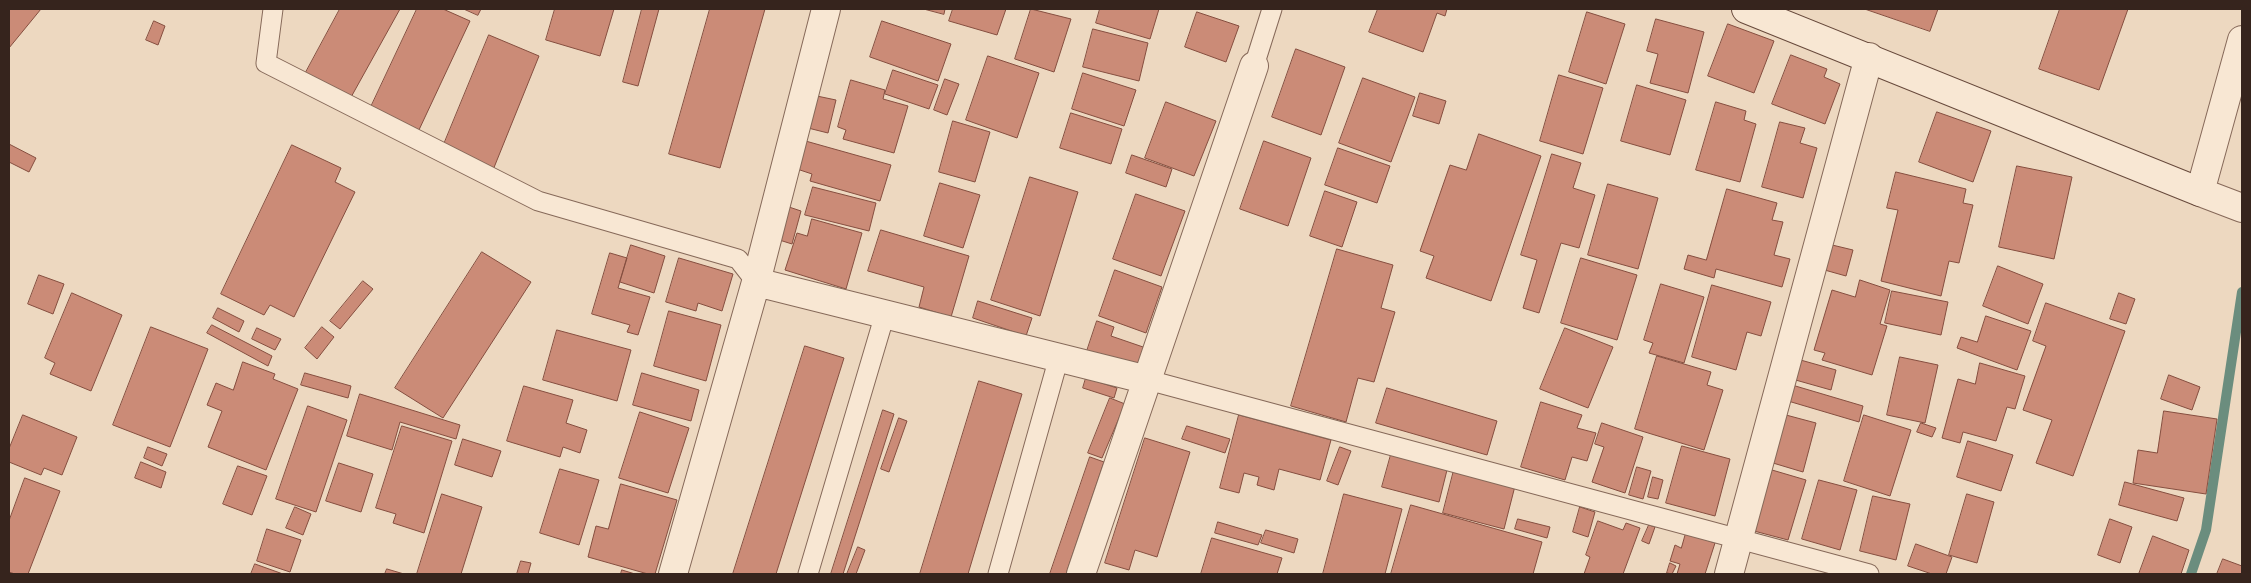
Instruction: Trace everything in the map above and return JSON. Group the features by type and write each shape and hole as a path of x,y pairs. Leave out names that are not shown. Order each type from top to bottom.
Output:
{"street":[{"path":"673,574 756,282 826,9"},
{"path":"1746,9 2242,208"},
{"path":"2200,192 2242,40"},
{"path":"1728,574 1869,57"},
{"path":"1082,574 1254,66"},
{"path":"756,282 1148,380"}],"lane":[{"path":"273,9 266,63 538,201 738,259 756,282"},
{"path":"1254,66 1272,9"},
{"path":"808,574 885,314"},
{"path":"998,574 1059,357"},
{"path":"1148,380 1869,574"}],"building":[{"path":"9,9 41,9 9,48"},
{"path":"340,9 400,9 350,99 305,74"},
{"path":"417,9 443,9 470,21 418,132 370,109"},
{"path":"464,9 481,9 478,15"},
{"path":"555,9 614,9 600,56 546,40"},
{"path":"642,9 659,9 638,86 623,82"},
{"path":"710,9 765,9 720,168 669,154"},
{"path":"924,9 945,9 944,14"},
{"path":"953,9 1006,9 997,35 949,21"},
{"path":"1031,9 1071,19 1054,72 1015,59"},
{"path":"1100,9 1159,9 1150,39 1096,23"},
{"path":"1378,9 1447,9 1445,16 1437,13 1423,52 1369,32"},
{"path":"1865,9 1938,9 1930,31"},
{"path":"2060,9 2128,9 2099,90 2039,69"},
{"path":"1197,12 1239,26 1226,62 1185,47"},
{"path":"1587,12 1625,24 1606,84 1569,72"},
{"path":"1656,19 1704,32 1688,93 1650,83 1658,54 1647,51"},
{"path":"154,21 165,26 158,45 146,40"},
{"path":"882,21 951,44 938,81 870,57"},
{"path":"1728,24 1774,41 1754,93 1708,76"},
{"path":"1093,29 1148,43 1139,81 1083,67"},
{"path":"489,35 539,56 493,170 442,149"},
{"path":"1296,49 1345,67 1321,135 1272,117"},
{"path":"1791,55 1827,69 1824,77 1840,84 1825,124 1772,104"},
{"path":"988,56 1039,73 1017,138 966,120"},
{"path":"893,70 938,85 929,109 885,94"},
{"path":"1083,73 1136,90 1124,126 1072,109"},
{"path":"1559,75 1603,88 1583,154 1540,141"},
{"path":"1363,78 1415,97 1391,162 1339,143"},
{"path":"945,79 959,84 947,115 934,110"},
{"path":"851,80 885,90 883,99 908,106 894,153 843,139 846,130 838,127"},
{"path":"1637,85 1686,100 1670,155 1621,141"},
{"path":"1420,93 1446,101 1439,124 1413,116"},
{"path":"812,95 836,100 828,133 804,127"},
{"path":"1166,102 1216,121 1194,176 1145,158"},
{"path":"1716,102 1746,111 1744,120 1756,124 1740,182 1696,170"},
{"path":"1937,112 1991,131 1973,182 1919,162"},
{"path":"1071,113 1122,129 1111,164 1060,148"},
{"path":"953,121 990,132 975,182 939,172"},
{"path":"1780,122 1805,128 1800,143 1817,148 1803,198 1762,187"},
{"path":"1479,134 1541,156 1491,301 1426,278 1434,256 1420,251 1450,165 1466,170"},
{"path":"802,140 891,165 880,201 810,181 812,174 794,168"},
{"path":"1264,141 1311,158 1288,226 1240,209"},
{"path":"9,144 36,158 29,172 9,162"},
{"path":"292,145 341,168 335,182 355,192 294,317 270,305 264,315 221,294"},
{"path":"1338,148 1390,166 1377,203 1325,185"},
{"path":"1552,154 1581,163 1573,188 1595,195 1579,248 1561,243 1539,313 1523,308 1537,260 1521,255"},
{"path":"1132,155 1172,169 1166,187 1126,173"},
{"path":"2017,166 2072,177 2054,259 1999,247"},
{"path":"1896,172 1966,189 1963,203 1973,205 1959,263 1949,261 1941,296 1881,281 1898,210 1887,208"},
{"path":"1030,177 1078,192 1040,316 991,300"},
{"path":"940,183 980,195 963,248 924,236"},
{"path":"1608,184 1658,198 1638,269 1588,255"},
{"path":"813,187 876,203 869,231 805,215"},
{"path":"1727,189 1777,203 1772,220 1783,222 1774,255 1790,259 1782,287 1716,269 1714,278 1684,269 1688,255 1706,260"},
{"path":"1325,191 1357,202 1342,247 1310,236"},
{"path":"1136,194 1185,211 1161,276 1113,259"},
{"path":"783,205 801,211 792,244 773,238"},
{"path":"812,219 862,233 846,289 785,270 797,233 807,236"},
{"path":"881,230 969,256 951,317 919,307 924,287 868,271"},
{"path":"1828,244 1853,250 1846,276 1821,269"},
{"path":"631,245 665,256 654,293 620,282"},
{"path":"1337,249 1393,265 1381,308 1395,312 1374,382 1358,378 1346,422 1291,406"},
{"path":"482,252 531,282 443,418 395,388"},
{"path":"610,253 627,258 618,288 650,297 638,335 627,332 630,325 592,314"},
{"path":"679,258 733,274 722,311 698,303 696,311 666,302"},
{"path":"1581,258 1637,275 1617,340 1561,323"},
{"path":"1998,266 2043,284 2028,324 1983,306"},
{"path":"1115,270 1162,287 1146,333 1099,316"},
{"path":"39,275 64,284 53,314 28,304"},
{"path":"1860,280 1890,290 1880,324 1887,326 1872,375 1822,360 1825,353 1814,350 1832,290 1855,297"},
{"path":"363,281 373,289 340,329 330,321"},
{"path":"1661,284 1704,297 1684,363 1649,353 1653,343 1644,340"},
{"path":"1712,285 1771,302 1761,336 1747,332 1736,370 1692,357"},
{"path":"1892,291 1948,302 1941,335 1885,323"},
{"path":"72,293 122,315 91,391 50,374 55,363 45,358"},
{"path":"2119,293 2135,299 2126,324 2110,319"},
{"path":"978,301 1032,318 1026,336 973,318"},
{"path":"2046,303 2125,331 2073,476 2036,463 2052,420 2023,410 2046,346 2033,341"},
{"path":"218,308 244,321 239,332 213,318"},
{"path":"669,311 721,325 706,381 654,366"},
{"path":"1986,316 2031,331 2017,370 1957,348 1961,337 1977,342"},
{"path":"1097,321 1114,327 1111,336 1146,348 1138,372 1086,354"},
{"path":"212,325 272,356 268,366 207,333"},
{"path":"151,327 208,349 170,447 113,425"},
{"path":"322,327 334,337 317,359 305,348"},
{"path":"257,328 281,339 275,350 252,339"},
{"path":"1565,328 1613,347 1588,408 1540,389"},
{"path":"557,330 631,350 617,401 543,380"},
{"path":"805,346 844,358 776,574 733,574"},
{"path":"1657,356 1711,372 1707,385 1723,390 1704,450 1635,429"},
{"path":"1900,357 1938,365 1925,423 1887,415"},
{"path":"1797,359 1836,370 1831,390 1792,379"},
{"path":"243,362 275,374 273,379 298,389 266,470 208,447 222,411 207,405 216,383 233,390"},
{"path":"1980,363 2025,376 2015,409 2007,407 1996,441 1963,432 1960,443 1942,438 1958,379 1975,384"},
{"path":"305,373 351,386 348,398 301,385"},
{"path":"642,373 699,390 691,421 633,405"},
{"path":"2169,375 2200,387 2192,410 2161,399"},
{"path":"1086,378 1117,388 1114,398 1083,388"},
{"path":"979,381 1022,394 968,574 920,574"},
{"path":"1792,385 1863,406 1859,422 1788,401"},
{"path":"524,386 573,400 566,423 587,430 580,453 563,447 560,457 507,441"},
{"path":"1387,388 1497,421 1487,455 1376,423"},
{"path":"360,394 460,425 456,439 400,422 392,450 347,436"},
{"path":"1110,398 1125,404 1102,458 1088,453"},
{"path":"1541,402 1582,415 1577,428 1596,433 1587,461 1572,457 1565,480 1521,467"},
{"path":"308,406 347,420 316,512 276,499"},
{"path":"883,410 894,414 843,574 831,574"},
{"path":"2164,411 2217,419 2206,494 2133,483 2138,450 2157,453"},
{"path":"640,412 689,428 668,493 619,478"},
{"path":"23,415 77,437 62,475 44,468 41,475 9,462 9,449"},
{"path":"1239,415 1331,440 1320,480 1279,469 1274,490 1257,485 1259,477 1244,473 1239,493 1220,488"},
{"path":"1786,415 1816,423 1803,472 1773,463"},
{"path":"1864,415 1911,430 1890,496 1844,481"},
{"path":"899,418 907,421 889,472 881,469"},
{"path":"1602,423 1643,437 1625,493 1592,482 1604,447 1595,444"},
{"path":"1921,423 1936,428 1932,437 1917,432"},
{"path":"402,426 452,441 424,533 393,523 396,514 376,508"},
{"path":"1187,426 1230,439 1225,453 1182,439"},
{"path":"1145,438 1190,452 1157,557 1135,550 1129,570 1105,563"},
{"path":"463,439 501,451 492,477 455,465"},
{"path":"1968,441 2013,455 2001,491 1957,477"},
{"path":"1682,446 1730,459 1715,516 1666,503"},
{"path":"148,447 167,454 162,466 144,458"},
{"path":"1340,447 1351,451 1338,485 1327,481"},
{"path":"1392,451 1448,466 1439,502 1382,487"},
{"path":"1090,457 1104,462 1066,574 1050,574"},
{"path":"141,462 166,472 161,488 135,478"},
{"path":"339,463 373,474 361,512 326,501"},
{"path":"238,466 267,476 252,515 223,504"},
{"path":"1637,467 1651,471 1643,499 1629,495"},
{"path":"560,469 599,480 579,545 540,533"},
{"path":"1454,470 1515,486 1504,529 1443,513"},
{"path":"1772,470 1806,480 1788,540 1754,531"},
{"path":"1653,477 1663,480 1658,499 1648,497"},
{"path":"25,478 60,491 28,574 15,574 9,572 9,521"},
{"path":"1819,480 1857,490 1840,550 1802,539"},
{"path":"2125,482 2184,498 2177,521 2119,505"},
{"path":"621,484 677,500 655,574 648,574 588,557 596,526 608,529"},
{"path":"442,494 482,507 461,574 417,574"},
{"path":"1344,494 1402,509 1385,574 1323,574"},
{"path":"1967,494 1994,502 1977,563 1949,555"},
{"path":"1873,496 1910,504 1896,560 1860,551"},
{"path":"1411,505 1542,542 1533,574 1391,574"},
{"path":"295,507 311,514 303,535 286,528"},
{"path":"1580,507 1595,512 1588,537 1573,532"},
{"path":"1518,519 1550,527 1547,538 1515,529"},
{"path":"2110,519 2132,527 2120,563 2098,555"},
{"path":"1598,521 1623,530 1626,523 1640,528 1623,574 1584,574 1590,557 1586,555"},
{"path":"1218,522 1262,535 1258,545 1215,533"},
{"path":"1649,525 1655,527 1649,544 1642,541"},
{"path":"267,529 301,540 290,572 257,561"},
{"path":"1266,530 1298,539 1294,553 1261,543"},
{"path":"1686,533 1715,543 1705,574 1677,574 1680,564 1670,561 1675,545 1681,548"},
{"path":"2153,536 2189,550 2181,574 2139,574"},
{"path":"1212,538 1282,558 1277,574 1201,574"},
{"path":"1916,544 1952,557 1946,574 1932,574 1908,566"},
{"path":"858,547 865,550 856,574 847,574"},
{"path":"2223,559 2242,566 2242,574 2217,574"},
{"path":"521,561 531,563 528,574 517,574"},
{"path":"1670,563 1676,566 1672,574 1667,573"},
{"path":"255,564 283,574 251,574"},
{"path":"387,569 404,574 385,574"},
{"path":"622,570 635,574 621,574"}],"waterway":[{"path":"2191,574 2206,530 2242,292"}]}
